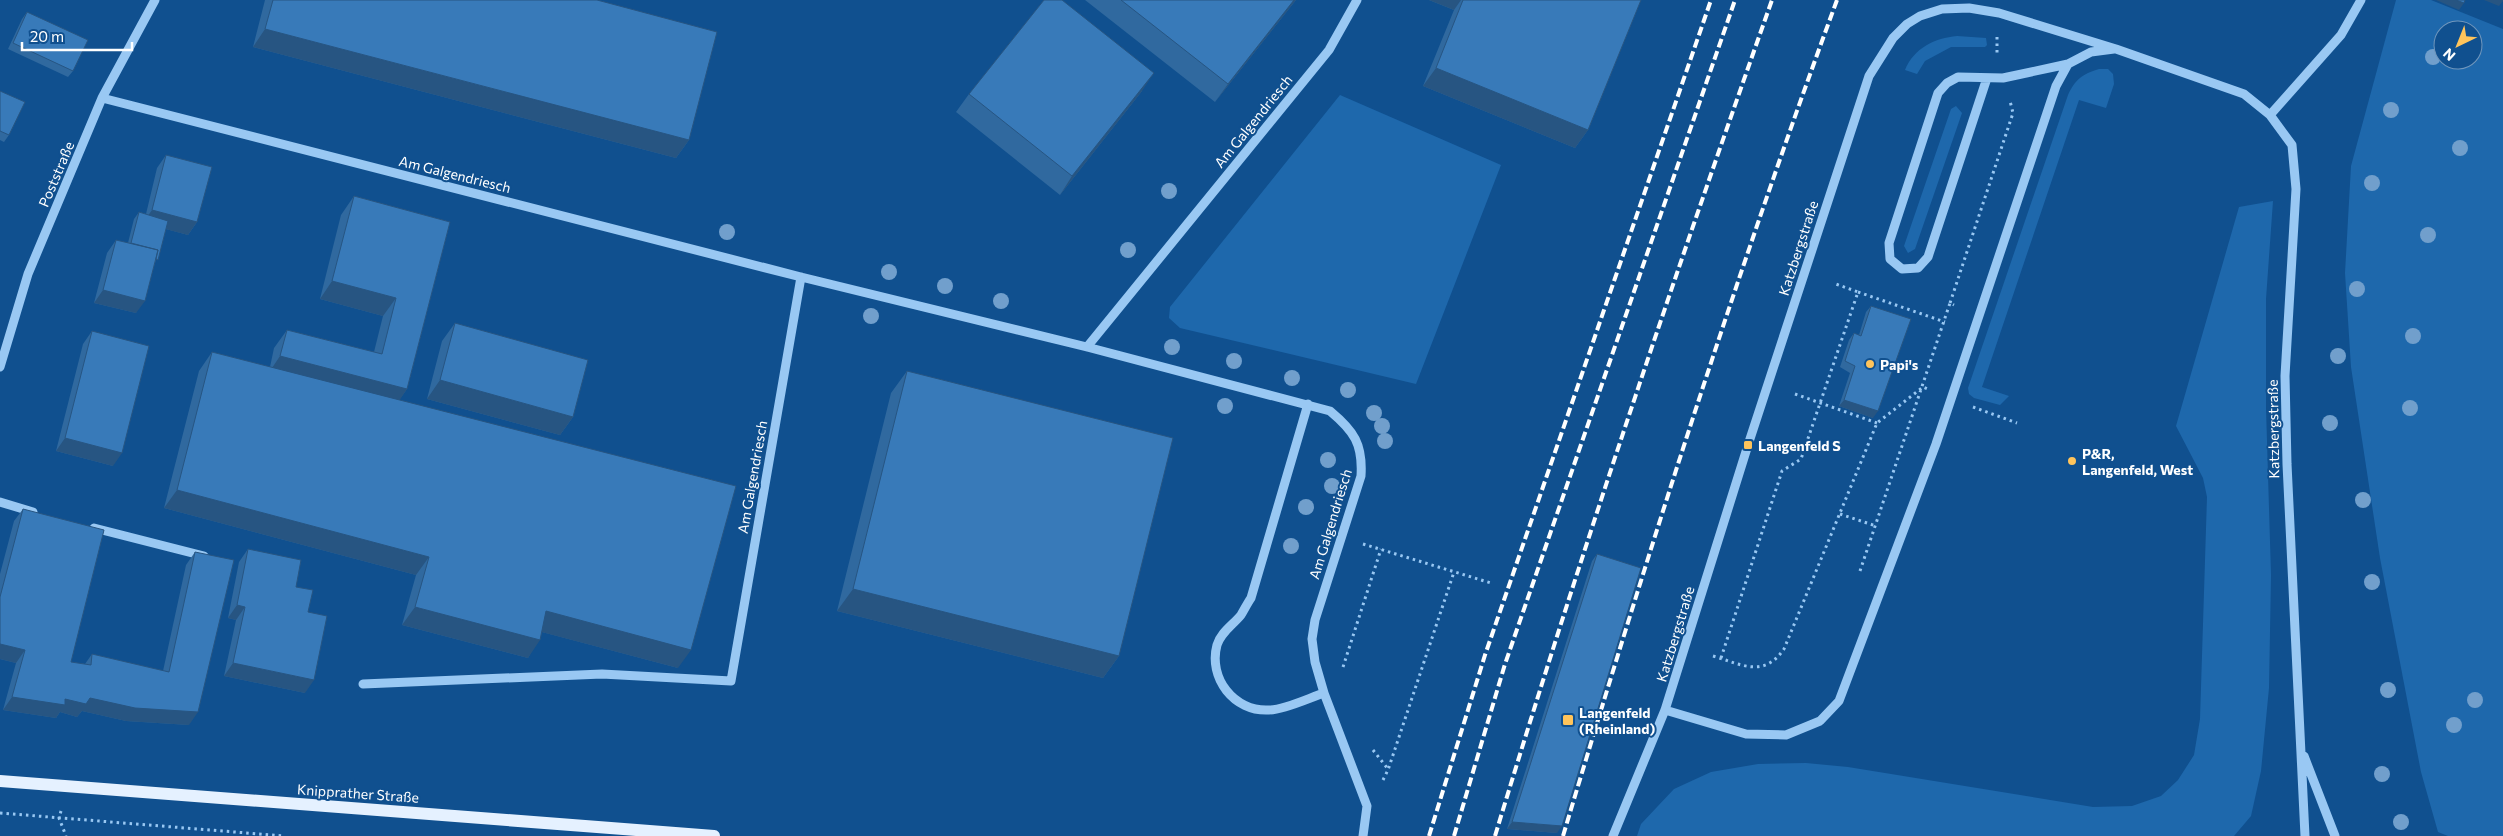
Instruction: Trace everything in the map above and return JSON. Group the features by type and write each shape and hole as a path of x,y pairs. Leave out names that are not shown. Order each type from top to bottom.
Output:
{"main road":[{"name":"Knipprather Straße","path":"0,781 714,836"}],"street":[{"name":"Poststraße","path":"0,367 28,274 102,98 155,0"},
{"name":"Am Galgendriesch","path":"1087,347 1329,50 1357,0"},
{"path":"2270,115 2341,35 2360,0"},
{"name":"Katzbergstraße","path":"1612,836 1665,710 1748,446 1869,76 1893,38 1920,16 1942,9 1969,8 1999,14 2116,49 2244,94 2270,115 2292,145 2296,189 2285,376 2286,464 2305,836"},
{"name":"Katzbergstraße","path":"1987,78 1928,257 1918,268 1902,269 1890,259 1889,243 1938,93 1947,82 1958,77 2003,78 2068,64 2091,52 2116,49"},
{"path":"1665,710 1746,734 1786,735 1820,721 1839,701 1951,398 2056,86 2068,64"},
{"name":"Am Galgendriesch","path":"102,98 801,277 1087,347 1330,411 1345,424 1356,439 1362,457 1360,476 1315,620 1312,639 1315,662 1324,693 1367,806 1363,836"},
{"name":"Am Galgendriesch","path":"363,684 602,674 731,681 801,277"},
{"path":"1308,404 1251,598 1218,644 1214,664 1222,684 1234,699 1251,709 1270,710 1324,693"},
{"path":"0,502 42,514"},
{"path":"80,524 204,556"},
{"name":"Katzbergstraße","path":"2301,749 2335,836"}],"path":[{"path":"1833,283 1945,322"},
{"path":"1720,658 1782,471 1801,459 1858,292"},
{"path":"1857,580 1950,303 1954,305"},
{"path":"1923,387 2017,423"},
{"path":"1713,656 1751,668 1761,667 1778,657 1784,649 1877,423 1923,387"},
{"path":"1795,394 1877,423"},
{"path":"1840,514 1881,527"},
{"path":"1341,538 1491,583"},
{"path":"1342,668 1381,549"},
{"path":"1372,748 1388,770 1454,572"},
{"path":"0,813 284,836"},
{"path":"59,818 66,836"}],"shaded area":[{"path":"2396,0 2431,0 2481,20 2433,20 2433,70 2483,70 2483,21 2503,29 2503,836 2448,836 2438,832 2421,772 2380,558 2351,367 2345,273 2351,166"},
{"path":"1957,36 1986,38 1987,45 1985,47 1951,47 1925,61 1917,74 1905,70 1914,56 1926,46 1941,39"},
{"path":"2099,69 2108,69 2113,74 2114,84 2106,108 2079,100 1982,387 2009,396 2000,405 1974,398 1969,394 1968,388 2068,95 2073,85 2080,78"},
{"path":"1340,95 1501,165 1416,384 1180,328 1169,318 1170,307"},
{"path":"1956,106 1962,113 1915,249 1908,253 1904,246 1951,109"},
{"path":"2273,201 2266,299 2266,408 2271,575 2269,688 2261,771 2251,816 2234,836 1637,836 1641,824 1674,789 1711,772 1758,764 1806,763 1848,767 2093,807 2132,806 2161,796 2178,780 2194,755 2200,719 2207,497 2203,478 2176,426 2239,207"}],"building":[{"path":"273,0 597,0 717,32 689,140 265,29"},
{"path":"1044,0 1062,0 1154,73 1072,176 969,94"},
{"path":"1121,0 1294,0 1228,84"},
{"path":"1463,0 1641,0 1588,130 1436,68"},
{"path":"27,12 88,40 73,71 13,43"},
{"path":"0,91 25,102 9,135 0,131"},
{"path":"166,155 212,167 197,222 152,210"},
{"path":"354,196 450,222 407,389 280,356 287,330 382,354 396,298 332,281"},
{"path":"139,212 168,221 158,260 156,259 158,250 131,243"},
{"path":"116,240 158,250 145,301 103,290"},
{"path":"1871,306 1911,319 1878,411 1844,400 1855,366 1845,361 1854,333 1861,336"},
{"path":"455,323 588,360 573,417 440,380"},
{"path":"92,331 149,346 122,453 65,438"},
{"path":"212,352 736,486 691,650 546,611 540,640 415,607 429,557 177,490"},
{"path":"907,371 1173,438 1119,656 853,589"},
{"path":"23,509 104,530 71,662 91,665 92,654 169,672 195,552 234,560 198,712 135,708 90,698 86,704 65,699 65,705 12,697 25,650 0,644 0,597"},
{"path":"248,549 301,560 296,587 313,590 308,612 327,616 314,680 233,663 245,607 237,605"},
{"path":"1597,554 1641,568 1562,826 1512,822"}],"railway":[{"path":"1429,836 1485,655 1711,0"},
{"path":"1454,836 1505,664 1735,0"},
{"path":"1495,836 1560,626 1629,416 1772,0"},
{"path":"1563,836 1627,626 1728,311 1837,0"}],"place":[{"name":"Papi's","path":"1870,364"},
{"name":"Langenfeld S","path":"1748,445"},
{"name":"P&R, Langenfeld, West","path":"2072,461"},
{"name":"Langenfeld (Rheinland)","path":"1568,720"}]}
